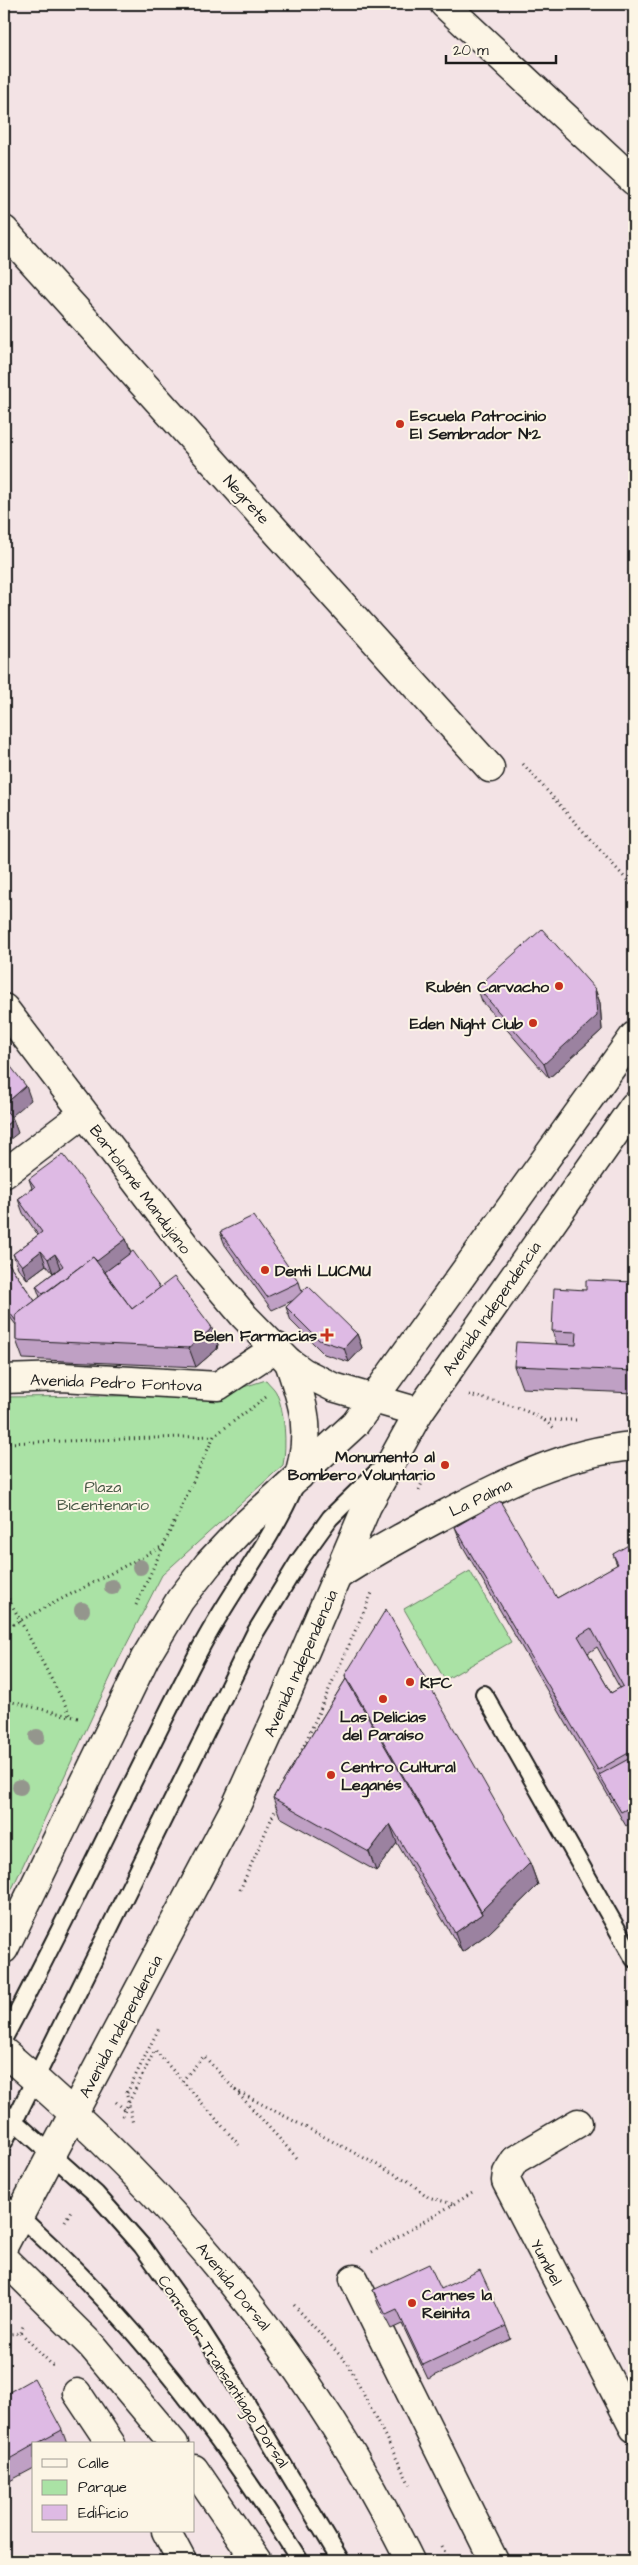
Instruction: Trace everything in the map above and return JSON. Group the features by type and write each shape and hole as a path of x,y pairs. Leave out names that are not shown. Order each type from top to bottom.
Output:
{"main road":[{"path":"444,4 634,180"},
{"name":"Negrete","path":"4,230 490,768"},
{"name":"Bartolomé Mandujano","path":"4,1008 208,1276 244,1316 283,1354"},
{"path":"4,1949 145,1658 180,1600 209,1564 243,1527 355,1424 634,1036"},
{"name":"Avenida Independencia","path":"4,2245 12,2210 52,2154 237,1804 367,1506 391,1460 418,1412 634,1106"},
{"path":"4,1174 83,1114"},
{"path":"283,1354 303,1372 333,1387 374,1397 418,1412"},
{"path":"283,1354 305,1413 304,1455 299,1476"},
{"name":"Avenida Pedro Fontova","path":"4,1379 62,1377 218,1386 283,1354"},
{"name":"La Palma","path":"338,1576 363,1558 465,1504 556,1462 584,1454 634,1446"},
{"name":"Avenida Dorsal","path":"4,2052 74,2113 161,2200 252,2306 327,2411 366,2478 410,2561"},
{"path":"507,2173 515,2160 578,2123"},
{"name":"Yumbel","path":"507,2173 509,2189 634,2428"},
{"path":"4,2259 92,2346 172,2442"},
{"path":"354,2279 494,2561"},
{"path":"77,2393 110,2442"},
{"path":"195,2470 257,2561"},
{"path":"167,2532 182,2561"}],"lane":[{"path":"4,2142 9,2116 36,2080 211,1719 255,1633 299,1561 330,1518 391,1460"},
{"path":"4,2038 90,1872 200,1649 283,1512 299,1476"},
{"path":"484,1694 633,1953"},
{"name":"Corredor Transantiago Dorsal","path":"9,2116 52,2154 119,2219 142,2246 194,2319 270,2438 341,2561"},
{"path":"12,2210 76,2270 151,2354 240,2470 300,2561"}],"path":[{"path":"490,768 510,750 634,888"},
{"path":"436,1386 515,1407 545,1420 584,1454"},
{"path":"4,1443 214,1436"},
{"path":"4,1629 165,1545"},
{"path":"4,1590 71,1716"},
{"path":"4,1700 80,1719"},
{"path":"125,2110 155,2050 239,2145"},
{"path":"182,2081 204,2056 298,2158"},
{"path":"235,2090 408,2181 428,2198 453,2204"},
{"path":"354,2279 368,2254 507,2173"},
{"path":"4,2328 10,2334"},
{"path":"21,2332 77,2393"}],"green space":[{"name":"Plaza Bicentenario","path":"266,1380 276,1392 283,1418 285,1438 283,1465 162,1575 119,1659 4,1906 4,1397 218,1395"},
{"path":"470,1571 511,1642 445,1680 404,1609"}],"building":[{"path":"542,929 595,989 597,1016 544,1064 477,987"},
{"path":"4,1058 26,1086 4,1105"},
{"path":"4,1108 13,1119 4,1127"},
{"path":"63,1154 126,1239 97,1261 93,1257 43,1294 36,1286 63,1266 55,1254 48,1259 41,1251 22,1266 13,1254 42,1232 18,1199 35,1187 29,1179"},
{"name":"Denti LUCMU","path":"253,1216 299,1282 267,1297 220,1232"},
{"path":"133,1251 160,1288 132,1309 105,1272"},
{"path":"4,1257 35,1301 16,1315 16,1321 4,1305"},
{"path":"93,1257 132,1309 174,1277 211,1326 210,1330 189,1348 16,1340 16,1315"},
{"path":"586,1280 634,1282 634,1371 514,1366 516,1342 576,1345 577,1332 552,1331 554,1288 586,1290"},
{"name":"Belen Farmacias","path":"308,1286 357,1334 344,1348 319,1340 286,1307"},
{"path":"500,1501 557,1598 618,1564 613,1554 632,1543 634,1548 634,1728 632,1729 634,1733 634,1750 598,1770 455,1527","holes":["591,1628 623,1686 611,1693 578,1636"]},
{"path":"386,1609 530,1863 481,1911 345,1675"},
{"path":"346,1679 482,1914 455,1933 390,1824 369,1852 273,1798"},
{"path":"634,1756 634,1805 621,1812 599,1775"},
{"path":"429,2264 441,2289 480,2270 506,2326 423,2365 397,2310 386,2315 373,2290"},
{"path":"34,2378 62,2430 40,2442 32,2442 32,2446 4,2462 4,2395"}],"place":[{"name":"Escuela Patrocinio El Sembrador N°2","path":"400,424"},
{"name":"Rubén Carvacho","path":"559,986"},
{"name":"Eden Night Club","path":"533,1023"},
{"name":"Denti LUCMU","path":"265,1270"},
{"name":"Belen Farmacias","path":"327,1335"},
{"name":"Monumento al Bombero Voluntario","path":"445,1465"},
{"name":"KFC","path":"410,1682"},
{"name":"Las Delicias del Paraíso","path":"383,1699"},
{"name":"Centro Cultural Leganés","path":"331,1775"},
{"name":"Carnes la Reinita","path":"412,2303"}]}
